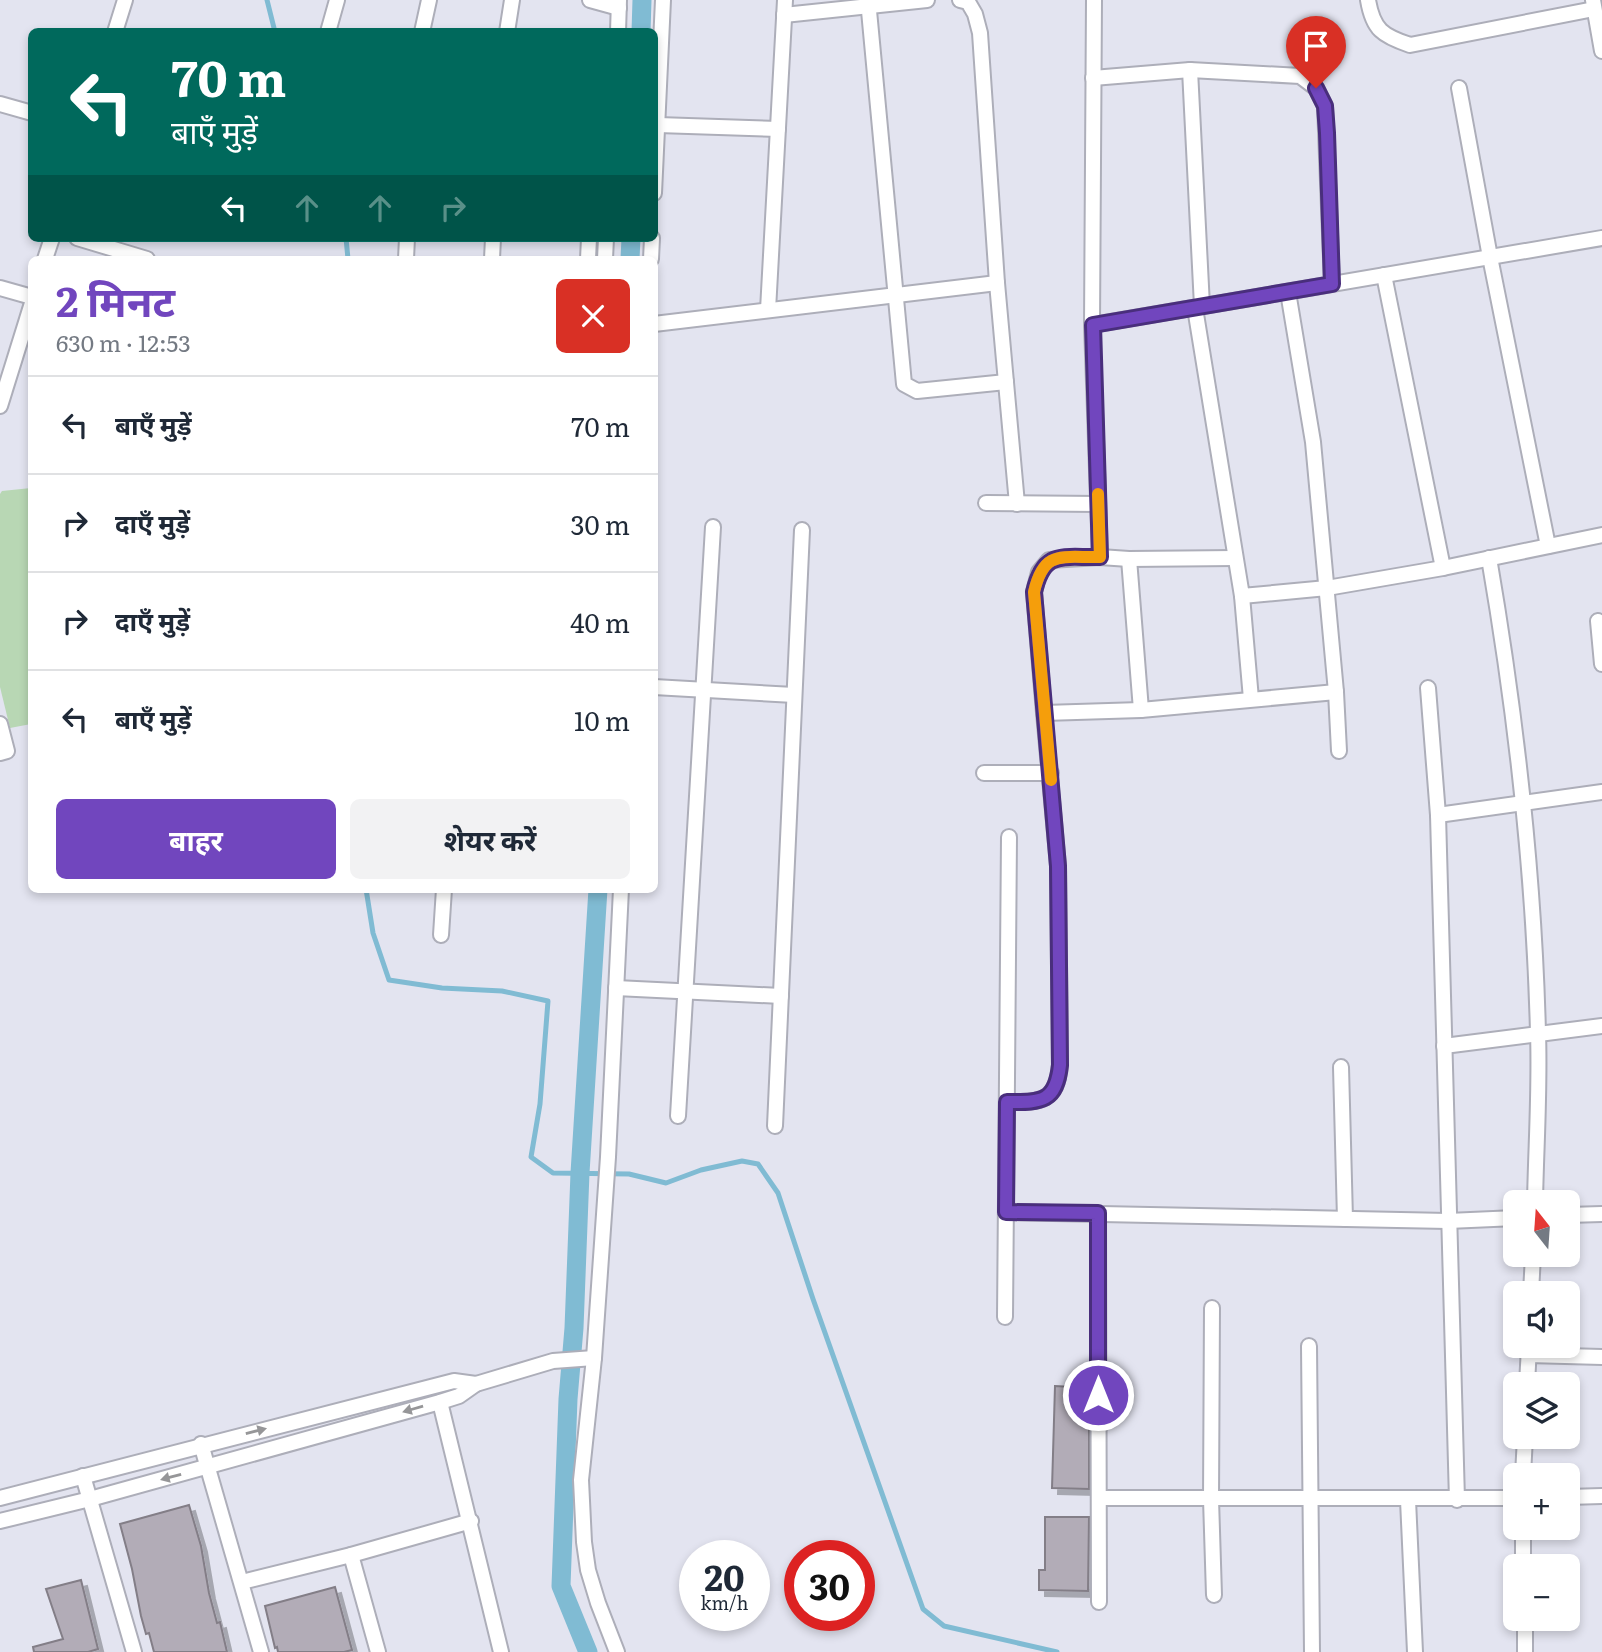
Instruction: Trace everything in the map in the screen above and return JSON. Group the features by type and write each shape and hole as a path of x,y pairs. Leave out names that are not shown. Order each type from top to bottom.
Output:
{"street":[{"path":"116,28 125,0"},
{"path":"329,28 337,0"},
{"path":"423,28 429,0"},
{"path":"508,28 513,0"},
{"path":"590,0 619,4 618,28"},
{"path":"663,0 658,125 778,129"},
{"path":"768,310 784,7 927,0"},
{"path":"960,0 968,2 975,14 980,33 997,283 1017,504"},
{"path":"1094,0 1093,325 1100,557"},
{"path":"1368,0 1370,13 1385,36 1410,44 1593,4 1602,51"},
{"path":"868,3 904,384 917,391 1006,382"},
{"path":"1093,78 1190,71 1300,76 1316,88 1325,106 1332,284"},
{"path":"1190,71 1198,307 1242,596 1251,699"},
{"path":"1459,88 1548,546"},
{"path":"0,104 28,112"},
{"path":"1093,325 1602,238"},
{"path":"90,242 137,256"},
{"path":"1384,275 1443,568"},
{"path":"658,324 997,283"},
{"path":"0,288 28,296"},
{"path":"1288,292 1313,442 1339,751"},
{"path":"0,406 2,390 28,315"},
{"path":"986,503 1098,504"},
{"path":"678,1116 712,527"},
{"path":"775,1125 802,530"},
{"path":"1242,596 1327,588 1443,568 1602,535"},
{"path":"1007,1102 1035,1102 1045,1099 1054,1091 1058,1079 1058,866 1034,592 1039,572 1049,560 1062,558 1235,558"},
{"path":"1489,558 1506,656 1525,803 1539,1034 1535,1190"},
{"path":"1129,559 1141,710"},
{"path":"1598,621 1602,664"},
{"path":"658,687 794,695"},
{"path":"1428,688 1438,815 1457,1500"},
{"path":"1044,713 1141,710 1336,692"},
{"path":"0,723 7,751 0,752"},
{"path":"984,774 1051,773"},
{"path":"1438,815 1602,792"},
{"path":"1005,1317 1009,837"},
{"path":"441,935 444,893"},
{"path":"617,1652 588,1570 581,1480 588,1359 606,1188 621,893"},
{"path":"616,988 781,996"},
{"path":"1444,1046 1602,1026"},
{"path":"1341,1067 1345,1219"},
{"path":"1006,1212 1448,1221 1503,1219"},
{"path":"1098,1213 1099,1602"},
{"path":"1580,1215 1602,1214"},
{"path":"1212,1308 1210,1499 1214,1595"},
{"path":"1309,1346 1312,1652"},
{"path":"1580,1355 1602,1357"},
{"path":"0,1521 90,1499 440,1402 458,1396 476,1384 553,1360 588,1359"},
{"path":"0,1498 201,1444 454,1381 476,1384"},
{"path":"440,1402 501,1652"},
{"path":"201,1444 261,1652"},
{"path":"83,1476 134,1652"},
{"path":"1580,1497 1602,1496"},
{"path":"1099,1498 1503,1499"},
{"path":"1408,1500 1415,1652"},
{"path":"242,1582 471,1521"},
{"path":"351,1555 378,1652"},
{"path":"1525,1631 1525,1652"}],"green space":[{"path":"28,488 28,725 10,728 0,687 2,491"}],"building":[{"path":"1055,1386 1089,1388 1089,1489 1052,1488"},
{"path":"189,1505 201,1546 209,1593 227,1652 154,1652 141,1616 120,1524"},
{"path":"1045,1517 1089,1517 1088,1591 1039,1590 1039,1570 1045,1570"},
{"path":"81,1580 98,1649 88,1652 34,1652 33,1647 63,1639 46,1589"},
{"path":"335,1587 352,1650 278,1652 265,1606"}],"waterway":[{"path":"267,0 274,28"},
{"path":"641,28 642,0"},
{"path":"346,242 348,256"},
{"path":"630,256 631,242"},
{"path":"367,893 373,933 389,980 442,988 502,991 548,1001 540,1104 531,1157 553,1173 629,1174 666,1183 701,1170 742,1161 758,1164 778,1193 923,1609 944,1626 1057,1652"},
{"path":"588,1652 561,1586 568,1399 598,893"}],"slow traffic":[{"path":"1051,780 1034,592 1039,572 1049,560 1100,557 1098,494"}],"route":[{"path":"1098,1395 1098,1213 1006,1212 1007,1102 1035,1102 1045,1099 1054,1091 1060,1065 1058,866 1034,592 1039,572 1049,560 1100,557 1093,325 1332,284 1325,106 1316,88"}]}
